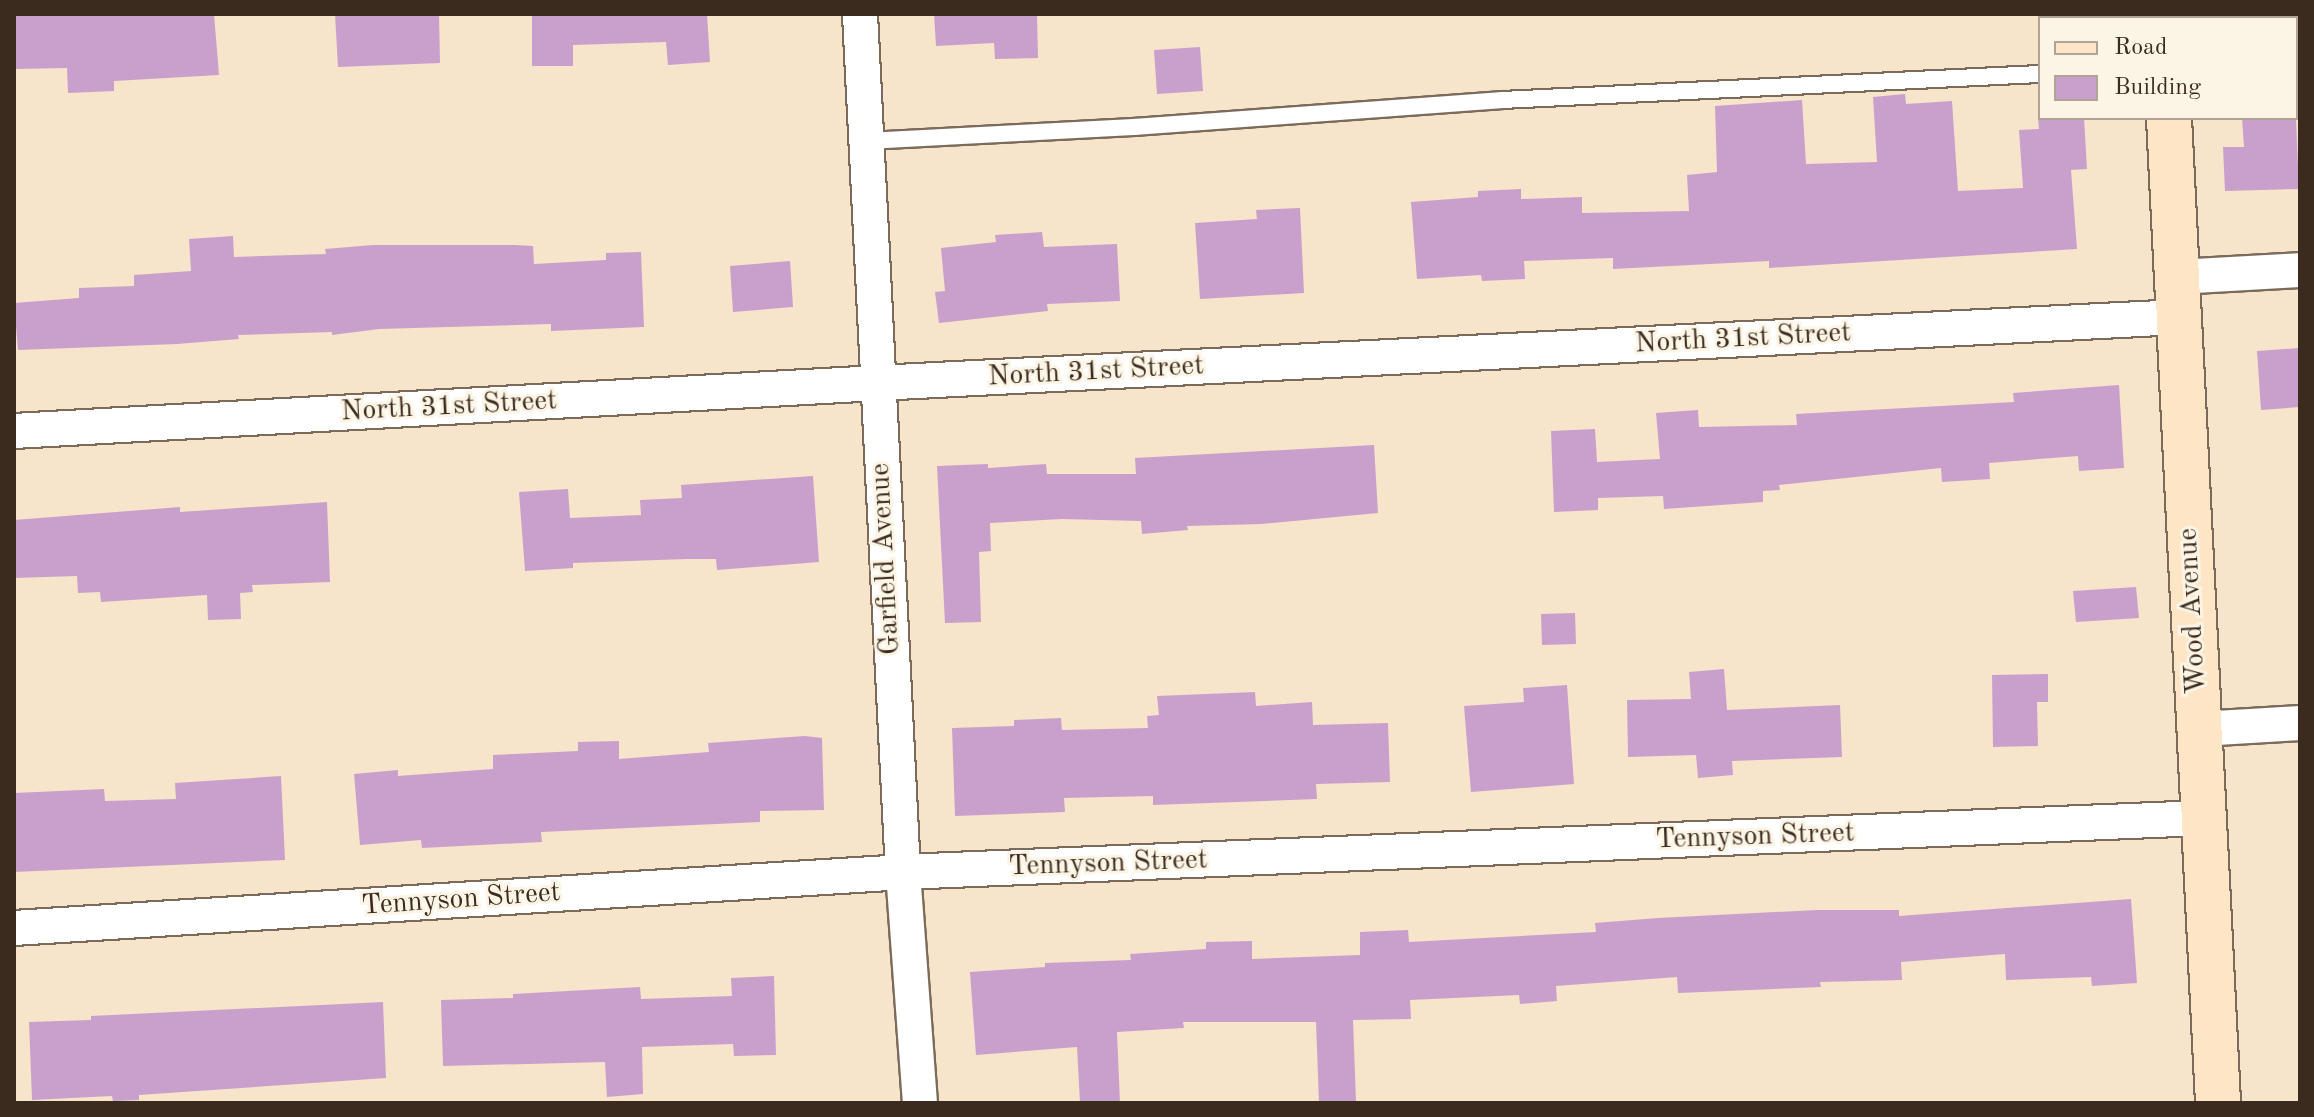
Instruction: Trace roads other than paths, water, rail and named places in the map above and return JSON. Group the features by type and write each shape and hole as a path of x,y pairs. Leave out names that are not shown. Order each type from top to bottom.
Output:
{"street":[{"name":"Garfield Avenue","path":"860,14 903,872 920,1103"},
{"name":"Wood Avenue","path":"2169,120 2218,1103"},
{"name":"North 31st Street","path":"14,431 877,383 2177,297 2300,270"},
{"path":"2200,729 2300,723"},
{"name":"Tennyson Street","path":"14,928 903,872 2203,818"}],"lane":[{"path":"865,141 1135,127 1502,100 2038,74"}]}
